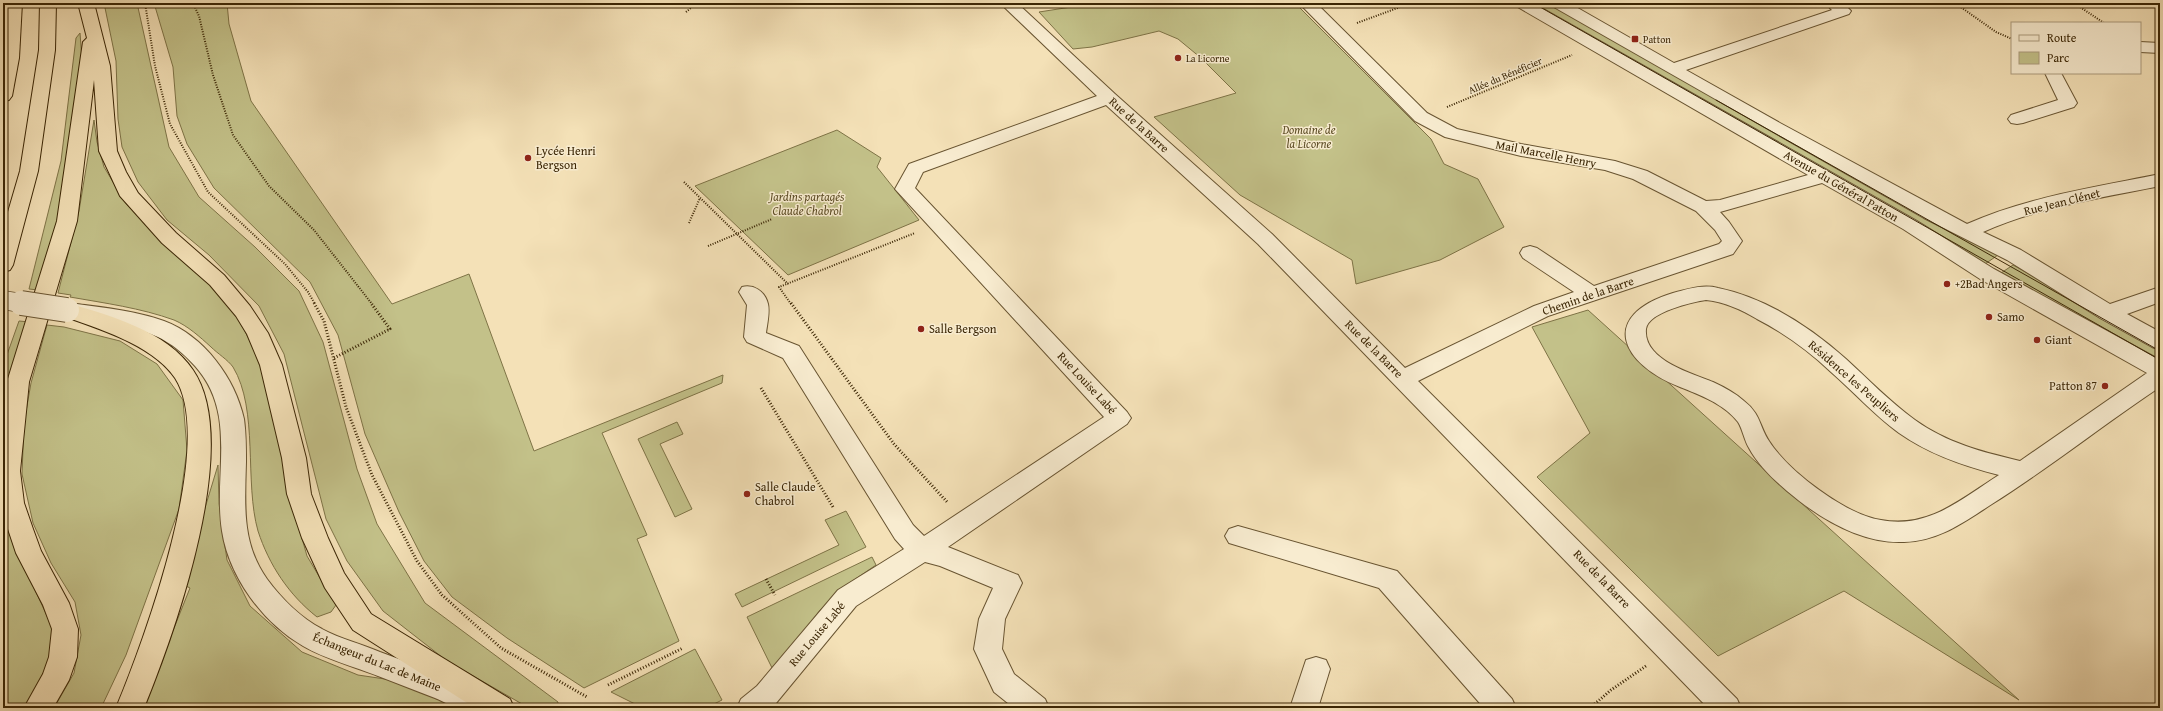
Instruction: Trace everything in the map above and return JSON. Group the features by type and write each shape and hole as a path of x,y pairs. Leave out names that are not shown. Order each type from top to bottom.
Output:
{"highway":[{"path":"3,96 11,58 14,3"},
{"path":"3,265 29,171 47,50 48,3"},
{"path":"86,3 102,66 108,151 117,172 130,196 169,238 217,280 243,311 257,333 271,365 294,458 299,494 315,538 334,580 362,622 500,708"},
{"path":"38,708 55,680 63,657 65,629 56,602 29,553 20,529 12,503 8,471 18,382 67,221 93,30"},
{"path":"68,310 135,336 175,363 187,376 198,411 198,456 190,518 170,600 130,708"}],"street":[{"name":"Rue de la Barre","path":"1008,3 1109,98 1265,239 1404,378 1727,708"},
{"name":"Mail Marcelle Henry","path":"1307,3 1397,94 1421,116 1433,124 1472,139 1608,165 1628,171 1654,182 1703,207"},
{"name":"Avenue du Général Patton","path":"1522,3 1910,225 1987,274 2071,319 2160,370"},
{"name":"Avenue du Général Patton","path":"1558,3 1672,69 1917,206 2014,255 2108,313 2160,342"},
{"path":"1672,69 1843,11 1834,3"},
{"path":"2141,48 2160,48"},
{"path":"2017,119 2068,103 2054,74"},
{"name":"Rue Louise Labé","path":"751,708 767,695 847,598 922,551 1119,418 905,189 916,168 1109,98"},
{"path":"1703,207 1721,206 1824,176"},
{"name":"Rue Jean Clénet","path":"1967,231 1994,219 2075,197 2160,180"},
{"name":"Chemin de la Barre","path":"1404,378 1541,311 1726,249 1732,241 1722,226 1703,207"},
{"path":"1530,252 1592,294"},
{"path":"749,292 758,304 755,337 791,352 904,532 922,551 944,556 1009,583 992,619 988,649 1004,683 1035,708"},
{"name":"Résidence les Peupliers","path":"2025,472 1965,457 1939,447 1898,421 1870,397 1827,356 1801,336 1739,302 1715,294 1698,293 1665,304 1637,323 1635,331 1637,342 1644,354 1653,363 1678,378 1710,390 1738,408 1749,421 1759,446 1777,467 1813,498 1849,520 1877,530 1903,532 1937,526 2025,472 2160,376"},
{"path":"2108,313 2160,294"},
{"name":"Échangeur du Lac de Maine","path":"3,300 109,315 165,330 195,354 214,374 226,400 234,434 233,507 236,542 249,574 260,591 290,623 313,638 493,708"},
{"path":"1238,536 1388,579 1497,705"},
{"path":"1304,708 1316,669"}],"path":[{"path":"145,3 156,66 170,124 208,192 284,264 308,292 324,321 346,407 372,474 417,561 442,595 501,648 587,697"},
{"path":"193,3 199,16 213,75 233,135 269,186 314,230 354,279 390,329 334,358"},
{"path":"686,12 697,3"},
{"path":"1354,24 1411,3"},
{"path":"1955,3 1996,32 2011,39"},
{"path":"2074,3 2102,22"},
{"name":"Allée du Bénéficier","path":"1447,107 1576,53"},
{"path":"684,182 735,234 788,284"},
{"path":"689,223 700,198"},
{"path":"708,246 772,219"},
{"path":"921,231 779,287 894,444 953,508"},
{"path":"761,388 833,507"},
{"path":"766,579 775,595"},
{"path":"608,685 683,648"},
{"path":"1590,708 1611,690 1653,662"}],"green space":[{"path":"104,3 137,3 169,147 199,197 255,247 299,291 323,342 357,469 377,524 425,603 558,702 557,708 529,708 447,661 383,611 347,561 326,519 284,354 259,306 209,255 167,220 138,182 122,147 118,119 116,61"},
{"path":"154,3 227,3 229,24 251,101 392,304 469,274 534,451 723,375 722,383 602,433 647,535 637,539 679,641 584,688 507,638 452,597 424,561 399,512 365,434 338,335 310,282 214,188 187,144 177,116 173,67"},
{"name":"Domaine de la Licorne","path":"1097,3 1295,3 1431,139 1444,164 1478,179 1504,227 1440,260 1356,284 1352,260 1240,195 1154,117 1236,93 1201,58 1178,39 1159,31 1092,47 1073,49 1039,12"},
{"path":"1528,3 1550,3 1998,255 1985,264"},
{"path":"80,33 83,73 54,239 38,290 29,289 61,161 76,38"},
{"path":"94,120 97,142 104,167 127,205 160,238 205,278 239,320 260,360 279,435 286,482 307,556 336,605 331,612 317,617 298,599 274,567 263,544 258,531 254,512 249,425 246,404 241,384 231,364 194,332 174,320 136,309 70,297 71,295 58,293 79,211"},
{"name":"Jardins partagés Claude Chabrol","path":"837,130 881,158 877,167 919,220 788,275 695,186"},
{"path":"2013,265 2160,347 2160,364 2001,273"},
{"path":"1588,310 2019,700 1844,591 1718,656 1537,477 1590,433 1532,327"},
{"path":"19,321 30,322 3,426 3,366"},
{"path":"47,325 64,327 120,341 157,364 183,400 187,450 179,509 126,655 101,708 54,708 74,673 81,635 75,602 51,563 33,523 22,474 24,423 31,383"},
{"path":"677,422 683,434 660,444 692,509 675,517 638,439"},
{"path":"218,465 219,504 227,560 250,606 302,652 358,675 405,682 475,708 142,708 190,588 182,584"},
{"path":"3,506 4,522 52,627 52,656 38,688 23,708 3,708"},
{"path":"846,511 866,547 742,607 735,594 839,545 825,520"},
{"path":"872,557 876,565 848,584 820,610 774,672 747,617"},
{"path":"695,649 722,700 706,708 643,708 611,692"}],"tram line":[{"path":"1533,3 2160,360"},
{"path":"1716,100 2160,351"}],"place":[{"name":"Patton","path":"1635,39"},
{"name":"La Licorne","path":"1178,58"},
{"name":"Lycée Henri Bergson","path":"528,158"},
{"name":"+2Bad Angers","path":"1947,284"},
{"name":"Samo","path":"1989,317"},
{"name":"Salle Bergson","path":"921,329"},
{"name":"Giant","path":"2037,340"},
{"name":"Patton 87","path":"2105,386"},
{"name":"Salle Claude Chabrol","path":"747,494"}]}
